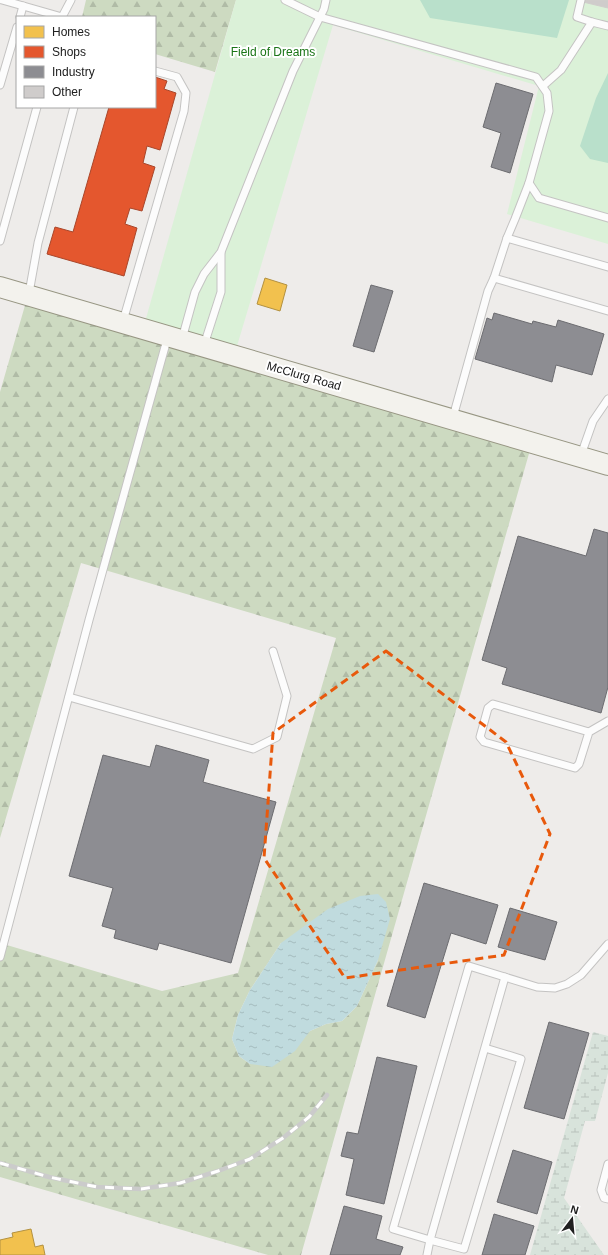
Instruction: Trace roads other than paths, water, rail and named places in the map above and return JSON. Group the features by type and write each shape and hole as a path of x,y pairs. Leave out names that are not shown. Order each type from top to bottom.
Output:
{"street":[{"name":"McClurg Road","path":"0,287 608,465"}],"lane":[{"path":"2,0 58,16"},
{"path":"63,16 71,0"},
{"path":"285,0 320,17 536,77 547,93 549,111 529,183 488,291 452,420"},
{"path":"0,957 69,697 175,338 204,274 220,252 293,71 320,17 326,0"},
{"path":"581,0 577,17 608,26"},
{"path":"20,16 23,6"},
{"path":"543,86 561,70 592,22"},
{"path":"0,85 16,30"},
{"path":"123,323 184,111 186,93 177,77 156,71"},
{"path":"0,241 37,108"},
{"path":"28,296 38,243 74,108"},
{"path":"529,183 539,198 608,218"},
{"path":"507,238 608,267"},
{"path":"204,347 221,292 220,252"},
{"path":"494,278 608,311"},
{"path":"580,457 593,421 608,399"},
{"path":"69,697 253,749 277,737 288,696 273,651"},
{"path":"589,732 579,764 575,768 484,742 480,737 488,708 493,704 589,732 608,722"},
{"path":"485,1048 521,1059 464,1249 393,1229 469,966 537,987 555,988 567,984 582,975 608,944"},
{"path":"427,1255 430,1240 506,977"},
{"path":"608,1164 601,1190 604,1198 608,1199"}],"water":[{"path":"378,894 386,902 390,919 378,960 357,1006 342,1021 326,1024 310,1031 295,1051 272,1067 250,1064 239,1056 232,1039 238,1015 250,990 281,943 328,909 360,896"}],"railway":[{"path":"0,1163 49,1177 97,1187 141,1189 180,1183 250,1159 283,1138 309,1117 327,1095"}],"park label":[{"name":"Field of Dreams","path":"273,52"}]}
